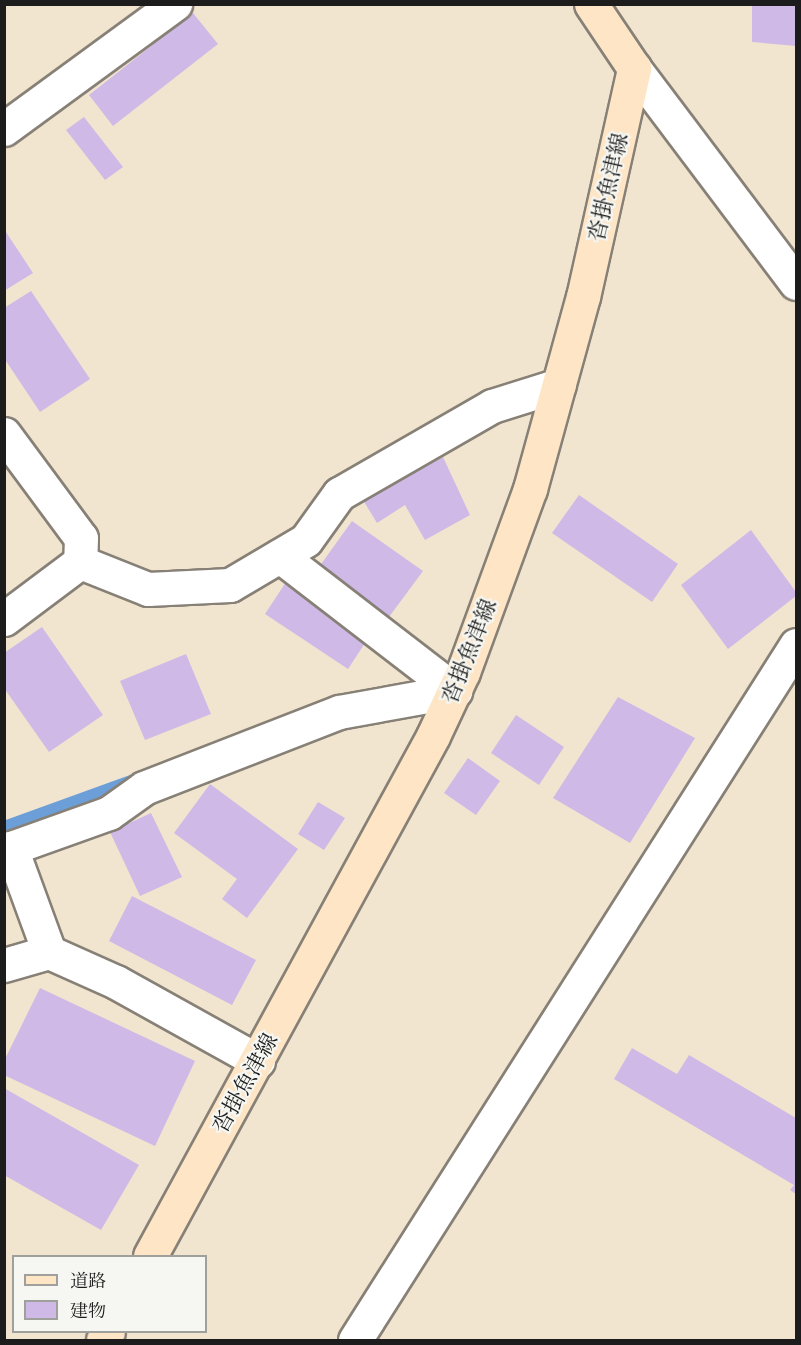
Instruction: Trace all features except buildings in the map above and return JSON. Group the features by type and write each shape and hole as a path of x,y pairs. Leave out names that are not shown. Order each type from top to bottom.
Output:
{"main road":[{"path":"591,4 634,68"},
{"name":"沓掛魚津線","path":"151,1255 258,1061 455,691 531,489 583,297 634,68"}],"street":[{"path":"4,129 175,4"},
{"path":"634,68 796,283"},
{"path":"80,562 148,589 230,585 306,540 339,494 492,406 559,385"},
{"path":"4,434 81,538 80,562"},
{"path":"280,556 455,691"},
{"path":"4,619 80,562"},
{"path":"355,1341 796,645"},
{"path":"49,952 8,850 109,813 144,788 339,712 455,691"},
{"path":"4,965 49,952 116,982 258,1061"}],"waterway":[{"path":"4,828 134,781"}]}
